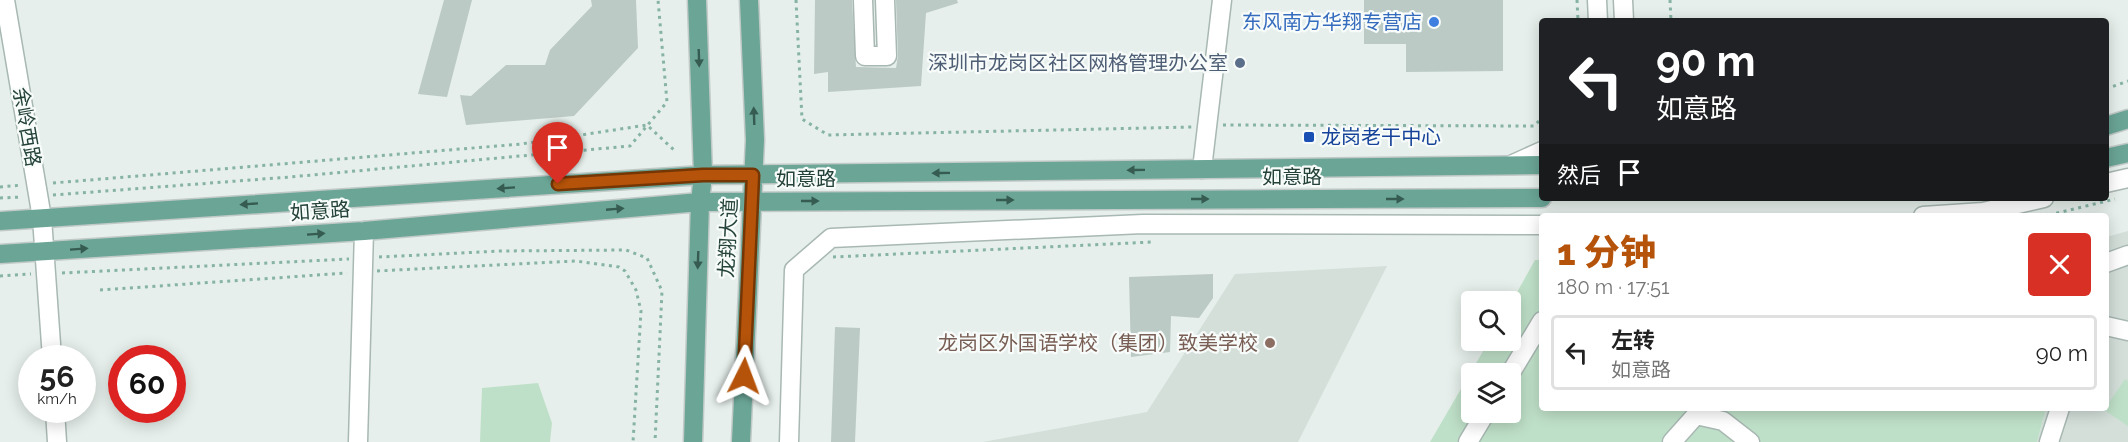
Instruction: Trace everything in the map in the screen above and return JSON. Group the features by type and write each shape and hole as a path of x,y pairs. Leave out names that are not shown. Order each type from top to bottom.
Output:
{"main road":[{"name":"龙翔大道","path":"693,442 699,202 703,175 697,0"},
{"name":"龙翔大道","path":"741,442 755,140 749,0"},
{"path":"2109,125 2128,119"},
{"path":"2109,157 2128,153"},
{"name":"如意路","path":"0,221 703,175 1539,165"},
{"name":"如意路","path":"0,254 364,231 699,202 1539,198"}],"street":[{"name":"余岭西路","path":"4,0 37,184 46,251"},
{"path":"863,0 865,56 887,56 885,0"},
{"path":"1202,169 1222,0"},
{"path":"1598,0 1598,18"},
{"path":"1623,0 1624,18"},
{"path":"1510,165 1539,152"},
{"path":"2109,182 2128,178"},
{"path":"1968,213 1983,212 2031,201"},
{"path":"789,442 794,270 831,237 1143,224 1539,225"},
{"path":"358,442 364,231"},
{"path":"46,251 51,345"},
{"path":"2109,262 2128,255"},
{"path":"1517,363 1539,326"},
{"path":"2109,327 2128,331"},
{"path":"2049,442 2059,411"},
{"path":"1672,442 1696,415 1723,421 1750,442"},
{"path":"56,423 57,442"},
{"path":"1468,442 1479,423"}],"path":[{"path":"104,191 290,177 630,146 667,102 658,0"},
{"path":"796,0 802,119 828,135 1257,124 1534,126 1539,121"},
{"path":"1577,0 1578,18"},
{"path":"1670,0 1671,18"},
{"path":"2109,87 2128,81"},
{"path":"0,187 521,144 647,125 674,150"},
{"path":"2109,200 2118,198"},
{"path":"2054,213 2105,201"},
{"path":"807,258 1154,242"},
{"path":"100,290 501,251 626,250 647,258 662,291 655,442"},
{"path":"0,276 576,261 619,267 625,271 636,290 641,310 633,442"}],"shaded area":[{"path":"2128,231 2128,442 2037,442 2045,411 2109,411 2109,236"},
{"name":"龙岗区外国语学校（集团）致美学校","path":"1387,266 1298,442 983,442 1147,412 1235,274"}],"green space":[{"path":"1535,260 1539,260 1539,411 2045,411 2037,442 1430,442 1461,389 1461,423 1521,423 1521,363 1476,363 1483,351 1521,351 1521,291 1518,291"},
{"path":"2125,379 2128,381 2128,426 2106,411 2109,411 2109,403"},
{"path":"538,383 552,423 550,442 480,442 482,388"}],"building":[{"path":"444,0 472,0 447,97 418,94"},
{"path":"591,0 636,0 638,48 574,116 466,125 460,95 471,96 506,65 545,65 550,50 592,6"},
{"path":"815,0 852,0 856,67 896,68 898,56 896,0 957,0 958,3 926,13 921,86 828,92 828,72 814,74"},
{"name":"东风南方华翔专营店","path":"1364,0 1503,0 1503,71 1406,72 1406,44 1364,44"},
{"path":"1213,274 1213,298 1199,318 1171,316 1170,352 1131,357 1129,277"},
{"path":"835,327 860,328 855,442 831,442"}],"place":[{"name":"东风南方华翔专营店","path":"1434,22"},
{"name":"深圳市龙岗区社区网格管理办公室","path":"1240,63"},
{"name":"龙岗老干中心","path":"1309,137"},
{"name":"龙岗区外国语学校（集团）致美学校","path":"1270,343"}],"route":[{"path":"558,184 703,175 753,175 744,376"}]}
